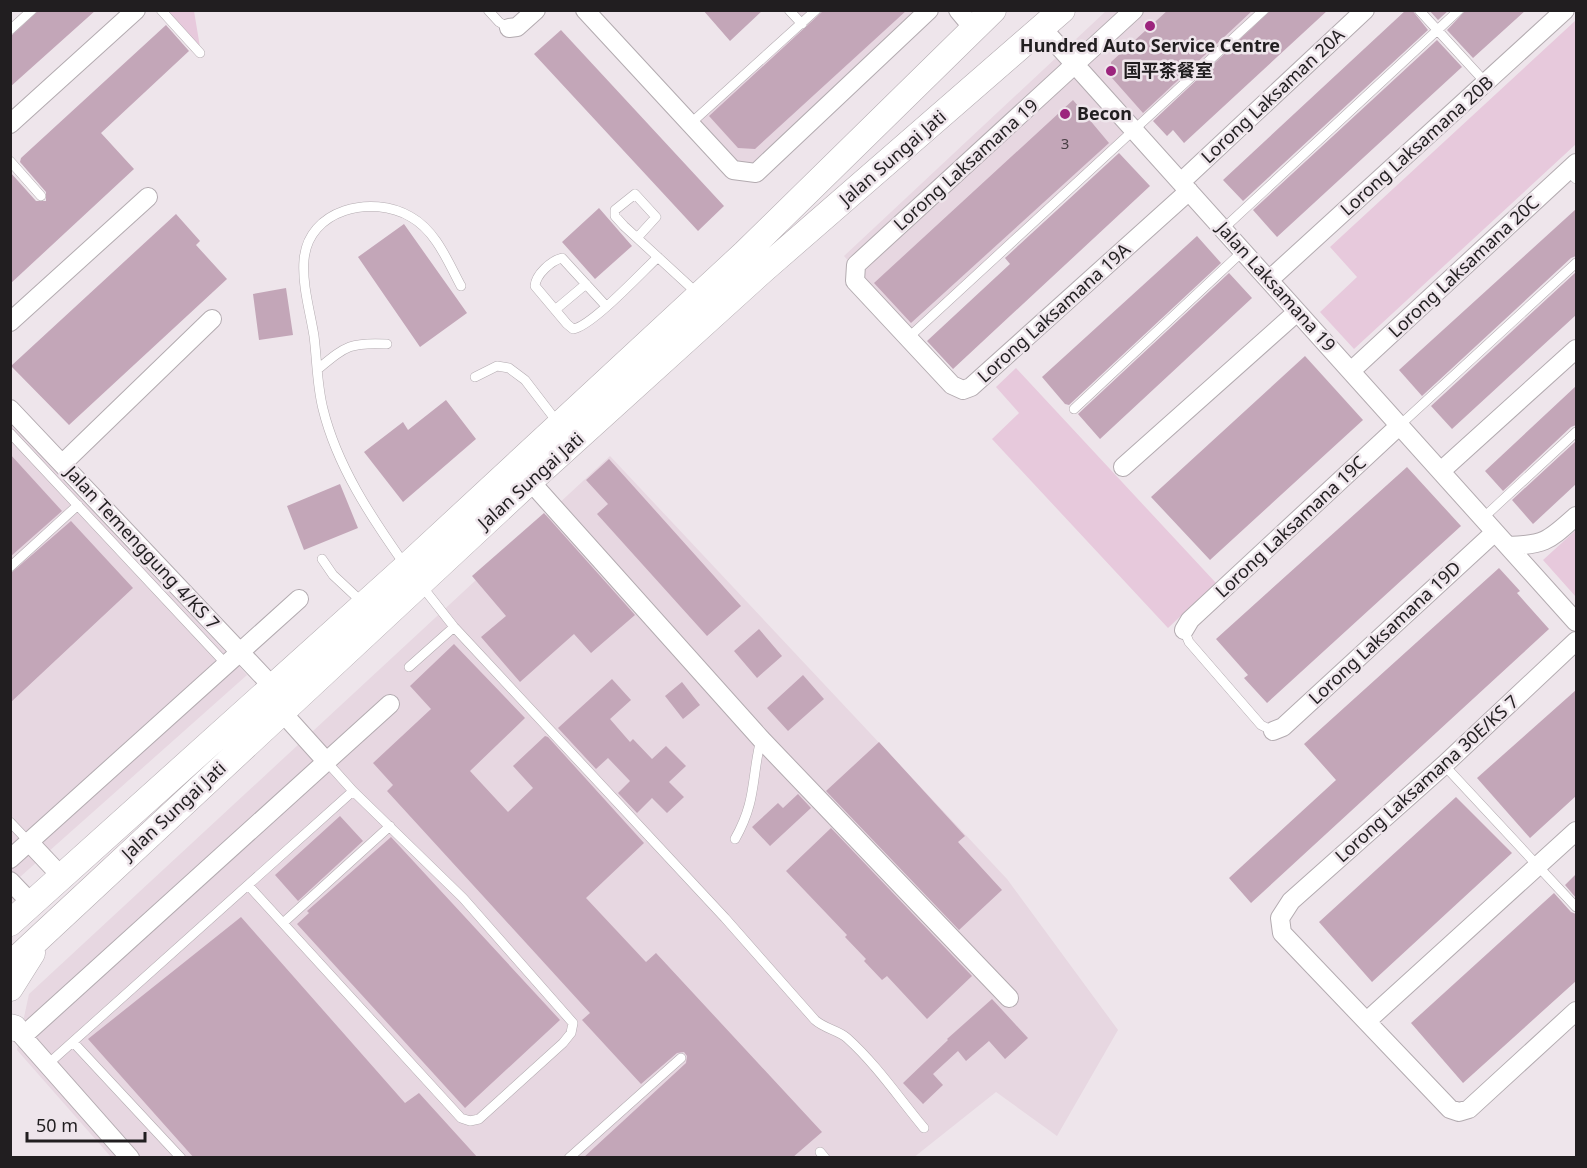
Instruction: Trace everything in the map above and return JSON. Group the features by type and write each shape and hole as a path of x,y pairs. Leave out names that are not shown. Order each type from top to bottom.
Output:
{"main road":[{"name":"Jalan Sungai Jati","path":"10,965 277,699 365,605 413,575 559,424 699,296 965,19 993,10"},
{"name":"Jalan Sungai Jati","path":"10,923 62,877 277,699 413,575 530,481 763,270 1054,18"},
{"path":"10,988 51,926"}],"street":[{"path":"10,124 136,10"},
{"path":"509,28 517,27 536,10"},
{"path":"585,10 733,170 756,173 929,10"},
{"name":"Lorong Laksamana 19","path":"856,265 1134,10"},
{"name":"Lorong Laksaman 20A","path":"1185,187 1365,10"},
{"name":"Lorong Laksamana 20B","path":"1269,280 1564,10"},
{"name":"Jalan Laksamana 19","path":"1054,18 1075,64 1576,622"},
{"name":"Lorong Laksamana 20C","path":"1351,371 1574,171"},
{"name":"Lorong Laksamana 19A","path":"856,265 855,281 952,385 963,390 971,387 1185,187"},
{"path":"10,322 147,197"},
{"path":"1123,467 1298,312"},
{"path":"62,464 212,319"},
{"path":"1441,471 1576,349"},
{"name":"Jalan Temenggung 4/KS 7","path":"10,410 239,652 326,761"},
{"name":"Lorong Laksamana 19C","path":"1184,630 1190,620 1400,426"},
{"path":"530,481 761,738 1009,998"},
{"path":"1508,546 1532,545 1549,541 1576,516"},
{"name":"Lorong Laksamana 19D","path":"1273,731 1283,727 1489,525"},
{"path":"62,877 17,850 299,599"},
{"name":"Lorong Laksamana 30E/KS 7","path":"1367,1021 1282,933 1280,918 1291,901 1444,765 1576,641"},
{"path":"130,1158 15,1028 390,704"},
{"path":"1576,831 1367,1021 1450,1109 1460,1112 1469,1109 1576,1011"},
{"path":"10,881 32,904"}],"lane":[{"path":"10,30 33,10"},
{"path":"162,10 200,52"},
{"path":"488,10 499,22 509,28"},
{"path":"789,10 802,24"},
{"path":"690,124 816,10"},
{"path":"908,338 1264,10"},
{"path":"1419,10 1486,83"},
{"path":"1223,229 1459,10"},
{"path":"10,161 41,196"},
{"path":"637,238 656,218 635,194 614,212 637,238 699,296"},
{"path":"461,286 438,243 412,217 392,209 374,207 335,213 318,226 307,245 304,260 322,407 337,454 376,524 454,627 725,918 815,1020 825,1029 844,1035 869,1059 924,1128"},
{"path":"1074,409 1243,251"},
{"path":"606,306 566,260 558,258 538,275 535,285 555,310 573,329 582,328 606,306 658,257"},
{"path":"1400,426 1576,263"},
{"path":"555,310 586,284"},
{"path":"318,369 340,351 356,343 387,344"},
{"path":"475,377 497,366 516,371 559,424"},
{"path":"1489,525 1576,432"},
{"path":"10,433 226,664"},
{"path":"10,567 78,505"},
{"path":"322,559 333,575 365,605"},
{"path":"409,667 454,627"},
{"path":"1184,630 1189,642 1261,725 1273,731"},
{"path":"735,839 748,816 753,797 761,738"},
{"path":"248,885 461,1118 470,1121 479,1119 563,1044 571,1033 573,1023 463,898 353,792 326,761"},
{"path":"1444,765 1576,907"},
{"path":"48,1064 353,792"},
{"path":"10,822 17,850"},
{"path":"283,923 390,826"},
{"path":"73,1042 181,1158"},
{"path":"569,1158 681,1058"}],"shaded area":[{"path":"166,11 194,11 200,47"},
{"path":"795,11 920,11 753,167 736,165 697,123 806,24"},
{"path":"1106,11 1260,11 911,331 844,256"},
{"path":"1576,20 1576,144 1354,349 1320,312 1357,277 1330,247"},
{"path":"1016,368 1216,583 1168,628 992,439 1019,413 996,387"},
{"path":"10,421 247,675 11,885 10,885"},
{"path":"610,456 1007,879 1118,1030 1057,1136 996,1092 913,1158 111,1157 17,1050 29,994"},
{"path":"1576,530 1576,597 1543,560"}],"building":[{"path":"39,10 96,10 10,87 10,37"},
{"path":"703,10 763,10 730,41"},
{"path":"824,10 907,10 755,149 738,148 709,116"},
{"path":"1168,10 1253,10 1143,113 1112,78 1111,62"},
{"path":"1271,10 1328,10 1184,143 1173,130 1167,136 1153,121"},
{"path":"1406,10 1412,10 1428,30 1243,201 1223,180"},
{"path":"1429,10 1449,10 1438,20"},
{"path":"1466,10 1526,10 1473,58 1447,30"},
{"path":"166,25 189,51 101,133 134,169 10,284 10,172 36,201 46,201 46,192 20,162 21,158"},
{"path":"561,30 724,206 698,231 534,54"},
{"path":"1437,40 1462,67 1277,237 1253,210"},
{"path":"1073,100 1109,143 911,323 874,283"},
{"path":"1119,153 1150,186 953,369 927,341 1010,264 1005,258"},
{"path":"599,208 632,246 595,279 562,242"},
{"path":"1576,209 1576,256 1571,258 1422,396 1399,370"},
{"path":"176,214 200,241 196,245 227,279 69,425 11,366"},
{"path":"404,224 467,313 420,347 358,257"},
{"path":"1197,236 1221,263 1069,405 1065,404 1042,377"},
{"path":"1576,272 1576,315 1452,429 1431,406"},
{"path":"1229,273 1252,298 1100,439 1078,414"},
{"path":"286,288 293,335 259,340 253,294"},
{"path":"1305,356 1363,420 1210,560 1151,497"},
{"path":"1576,386 1576,425 1571,427 1503,491 1485,471"},
{"path":"446,400 476,439 403,502 364,452 403,422 408,430"},
{"path":"1576,441 1576,484 1533,524 1512,500"},
{"path":"10,454 62,511 10,557"},
{"path":"609,459 741,606 707,636 597,514 608,504 586,480"},
{"path":"1407,467 1461,526 1267,703 1244,678 1248,675 1216,639"},
{"path":"340,484 358,528 304,550 287,506"},
{"path":"544,513 635,615 591,653 574,634 520,682 481,637 506,616 472,576"},
{"path":"71,521 133,588 10,703 10,574"},
{"path":"1499,568 1520,591 1517,593 1549,629 1251,903 1229,878 1336,780 1304,744"},
{"path":"759,629 782,656 757,678 734,651"},
{"path":"454,644 525,718 470,771 508,812 533,788 513,766 545,736 548,737 644,843 586,898 646,962 656,953 822,1132 792,1158 583,1158 686,1063 687,1056 684,1052 677,1053 641,1084 582,1020 590,1013 387,791 393,785 373,763 431,709 410,686"},
{"path":"803,675 824,699 788,731 767,708"},
{"path":"612,679 631,700 610,719 630,742 633,739 652,759 666,746 686,766 669,782 684,797 667,813 652,798 637,813 618,793 630,781 608,758 596,769 558,728"},
{"path":"682,682 700,705 683,719 665,696"},
{"path":"1576,690 1576,796 1530,838 1477,778"},
{"path":"879,742 965,836 958,842 1002,890 959,930 826,791"},
{"path":"798,794 811,808 770,846 752,827 778,803 783,808"},
{"path":"1456,797 1512,853 1372,982 1319,922"},
{"path":"340,816 363,841 298,901 275,875"},
{"path":"831,828 972,976 927,1019 887,976 882,980 845,937 847,935 786,871"},
{"path":"391,837 560,1020 465,1108 297,924 309,913 307,911"},
{"path":"1576,874 1576,898 1565,885"},
{"path":"1554,893 1571,912 1576,914 1576,981 1463,1083 1411,1023"},
{"path":"241,917 405,1103 419,1093 478,1158 194,1158 88,1039"},
{"path":"992,999 1028,1038 1005,1059 989,1041 966,1061 958,1051 933,1074 943,1085 923,1104 903,1083"}],"place":[{"name":"Hundred Auto Service Centre","path":"1150,26"},
{"name":"国平茶餐室","path":"1111,71"},
{"name":"Becon","path":"1065,114"}]}
